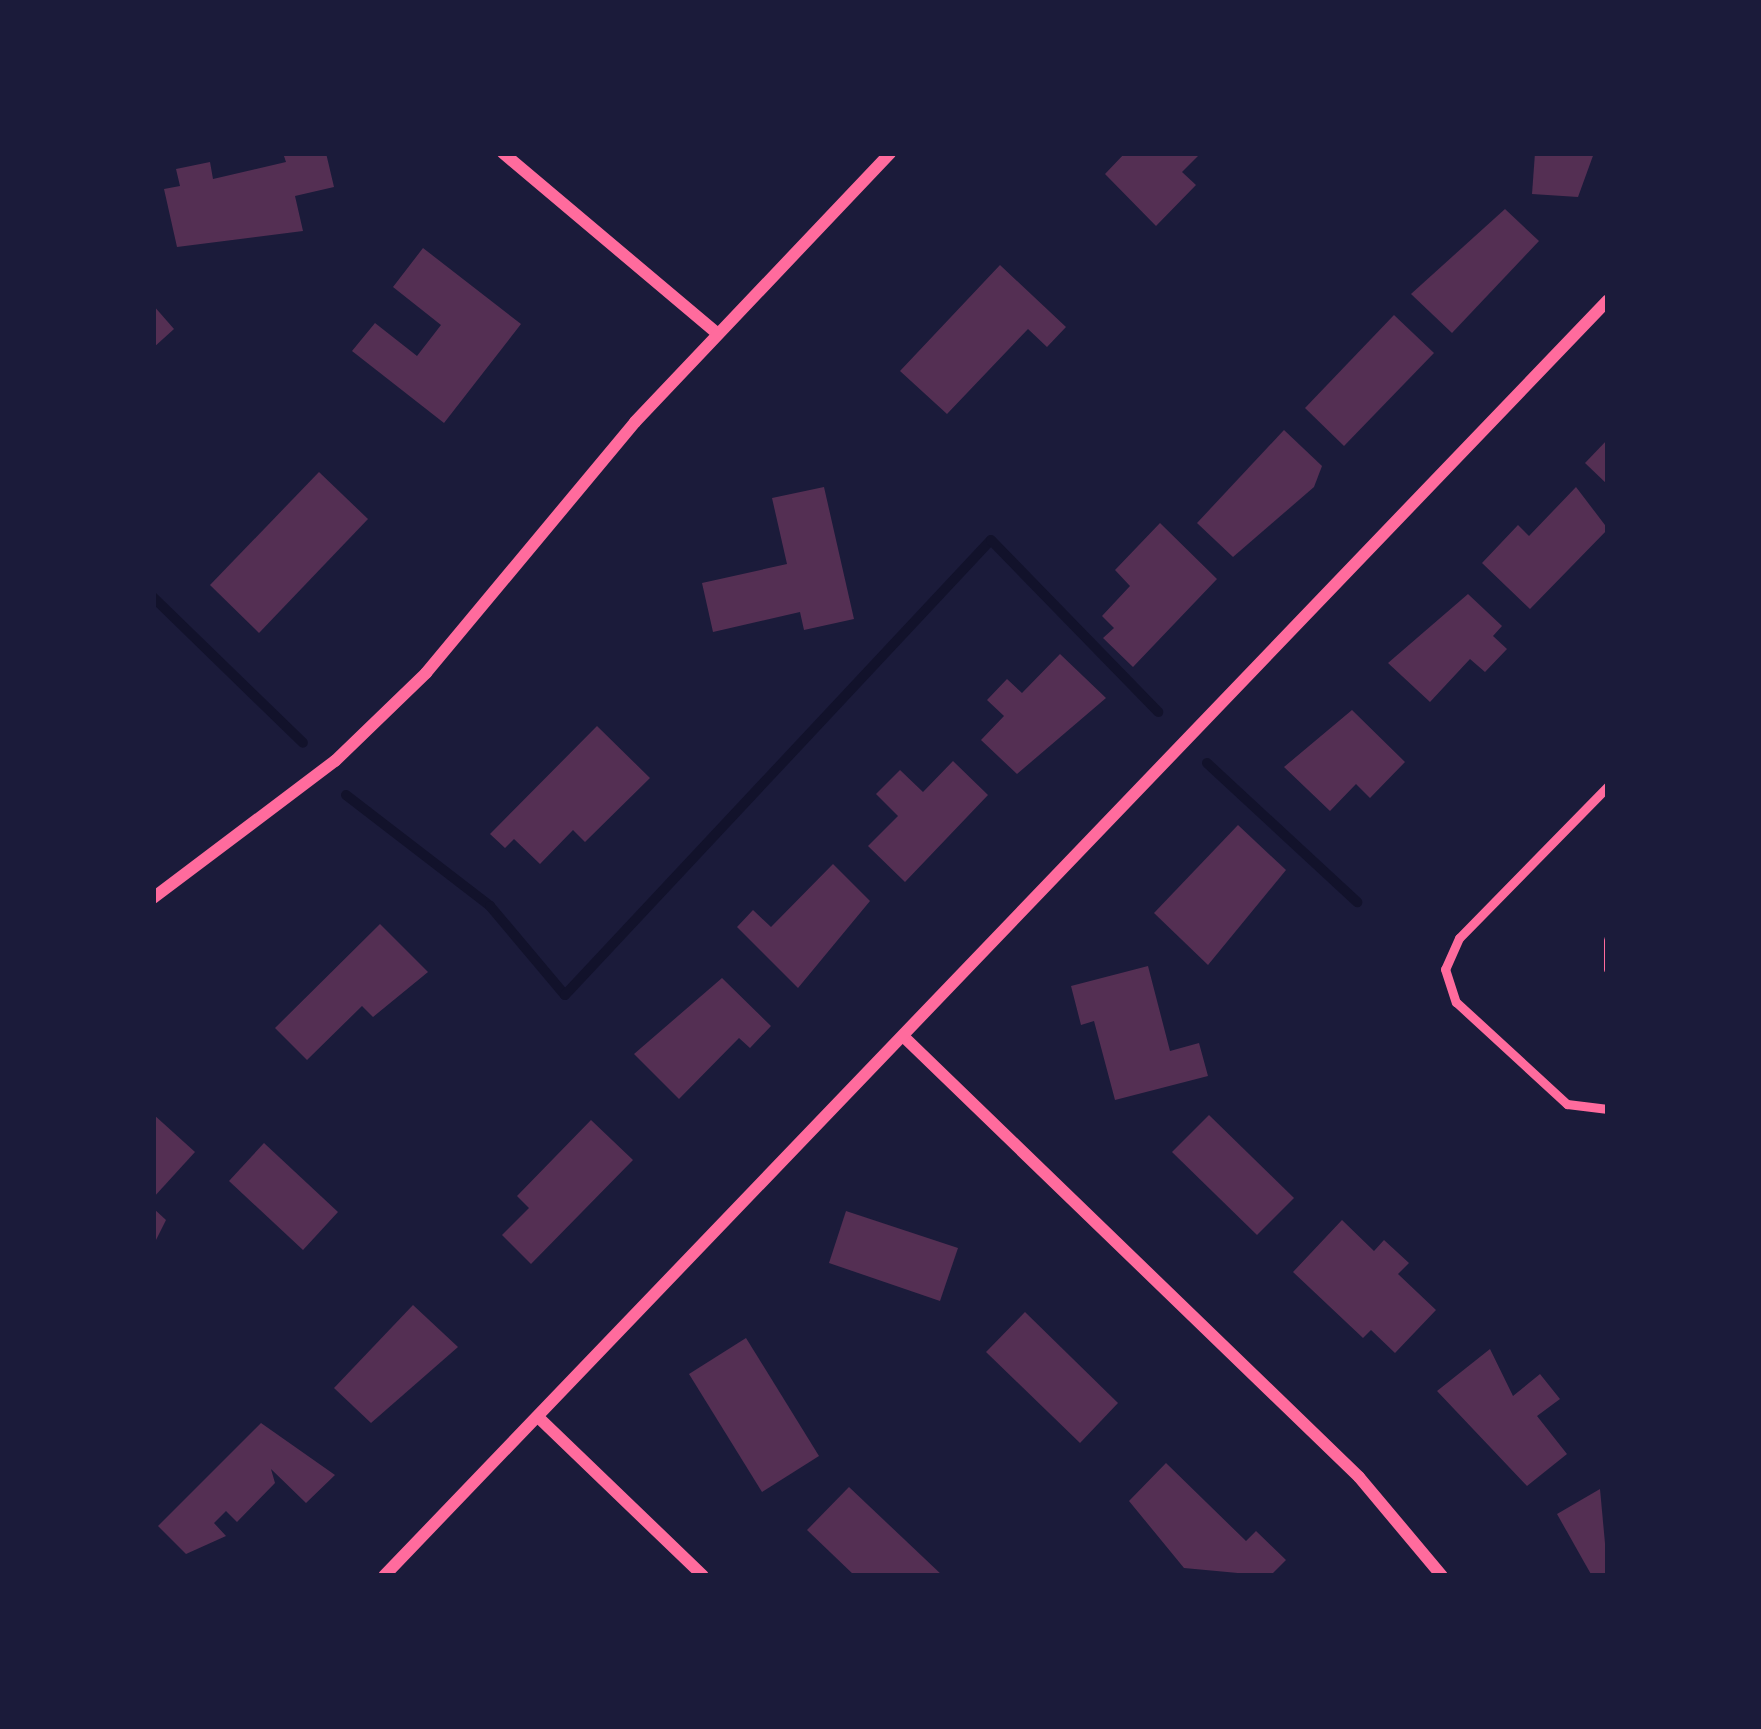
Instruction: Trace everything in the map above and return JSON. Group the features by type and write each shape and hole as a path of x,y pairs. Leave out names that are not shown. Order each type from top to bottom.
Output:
{"street":[{"path":"503,153 717,333"},
{"path":"153,898 335,761 426,673 717,333 890,153"},
{"path":"384,1576 1608,300"},
{"path":"904,1037 1359,1477 1442,1576"},
{"path":"538,1417 703,1576"}],"lane":[{"path":"1608,786 1459,938 1445,969 1456,1002 1567,1104 1608,1108"},
{"path":"1608,940 1608,970"}],"building":[{"path":"283,153 326,153 334,187 295,196 303,231 177,247 164,189 180,186 176,169 210,162 213,179 286,162"},
{"path":"1125,153 1201,153 1182,172 1196,185 1156,226 1105,174"},
{"path":"1535,153 1594,153 1578,197 1532,194"},
{"path":"1505,209 1539,241 1452,333 1411,294"},
{"path":"423,248 521,324 444,423 352,351 375,323 417,356 441,325 393,287"},
{"path":"1000,265 1066,327 1047,347 1028,329 947,414 900,371"},
{"path":"153,305 174,329 153,348"},
{"path":"1394,315 1434,353 1344,446 1305,408"},
{"path":"1284,430 1322,466 1314,487 1233,557 1197,523"},
{"path":"1608,439 1608,485 1585,463"},
{"path":"319,472 368,519 259,633 210,585"},
{"path":"824,487 854,619 804,630 800,612 713,632 702,583 787,564 772,498"},
{"path":"1576,487 1608,529 1530,609 1482,563 1518,525 1529,536"},
{"path":"1160,523 1217,579 1133,667 1103,638 1114,628 1102,616 1130,586 1115,570"},
{"path":"1468,594 1502,626 1493,636 1507,649 1485,672 1470,659 1430,702 1388,663"},
{"path":"1060,654 1106,698 1017,774 981,740 1004,716 987,700 1007,679 1022,693"},
{"path":"1352,710 1405,762 1370,798 1356,784 1330,811 1284,767"},
{"path":"597,726 650,778 585,842 573,830 540,864 514,839 505,848 490,834"},
{"path":"953,761 988,795 905,882 868,846 898,816 876,794 900,770 923,792"},
{"path":"1238,825 1286,870 1208,965 1154,913"},
{"path":"833,864 870,901 798,988 737,927 753,910 771,927"},
{"path":"380,924 428,972 373,1017 362,1006 307,1060 275,1028"},
{"path":"1148,966 1170,1051 1199,1043 1208,1076 1115,1100 1094,1021 1081,1025 1071,986"},
{"path":"722,978 771,1026 750,1048 739,1038 679,1099 634,1054"},
{"path":"153,1114 195,1152 153,1198"},
{"path":"1209,1115 1294,1198 1257,1235 1172,1152"},
{"path":"591,1120 633,1160 531,1264 502,1235 529,1208 517,1196"},
{"path":"264,1143 338,1212 303,1250 229,1181"},
{"path":"153,1208 166,1220 155,1242 153,1242"},
{"path":"846,1211 958,1248 940,1301 829,1263"},
{"path":"1342,1220 1374,1251 1384,1240 1409,1263 1398,1274 1436,1310 1395,1353 1371,1330 1363,1338 1293,1272"},
{"path":"413,1305 458,1347 371,1423 334,1388"},
{"path":"1025,1312 1118,1403 1080,1443 986,1352"},
{"path":"746,1338 819,1456 762,1492 689,1374"},
{"path":"1490,1349 1513,1396 1540,1374 1560,1399 1537,1416 1567,1454 1527,1486 1437,1391"},
{"path":"261,1423 335,1475 306,1503 271,1469 275,1483 237,1522 226,1511 214,1523 226,1536 186,1554 158,1526"},
{"path":"1166,1463 1246,1541 1256,1531 1286,1560 1270,1576 1184,1568 1129,1501"},
{"path":"849,1487 943,1576 855,1576 807,1530"},
{"path":"1600,1489 1608,1576 1592,1576 1557,1514"}],"waterway":[{"path":"346,795 490,906 565,995 991,540 1158,712"},
{"path":"153,597 303,743"},
{"path":"1207,763 1357,902"}]}
